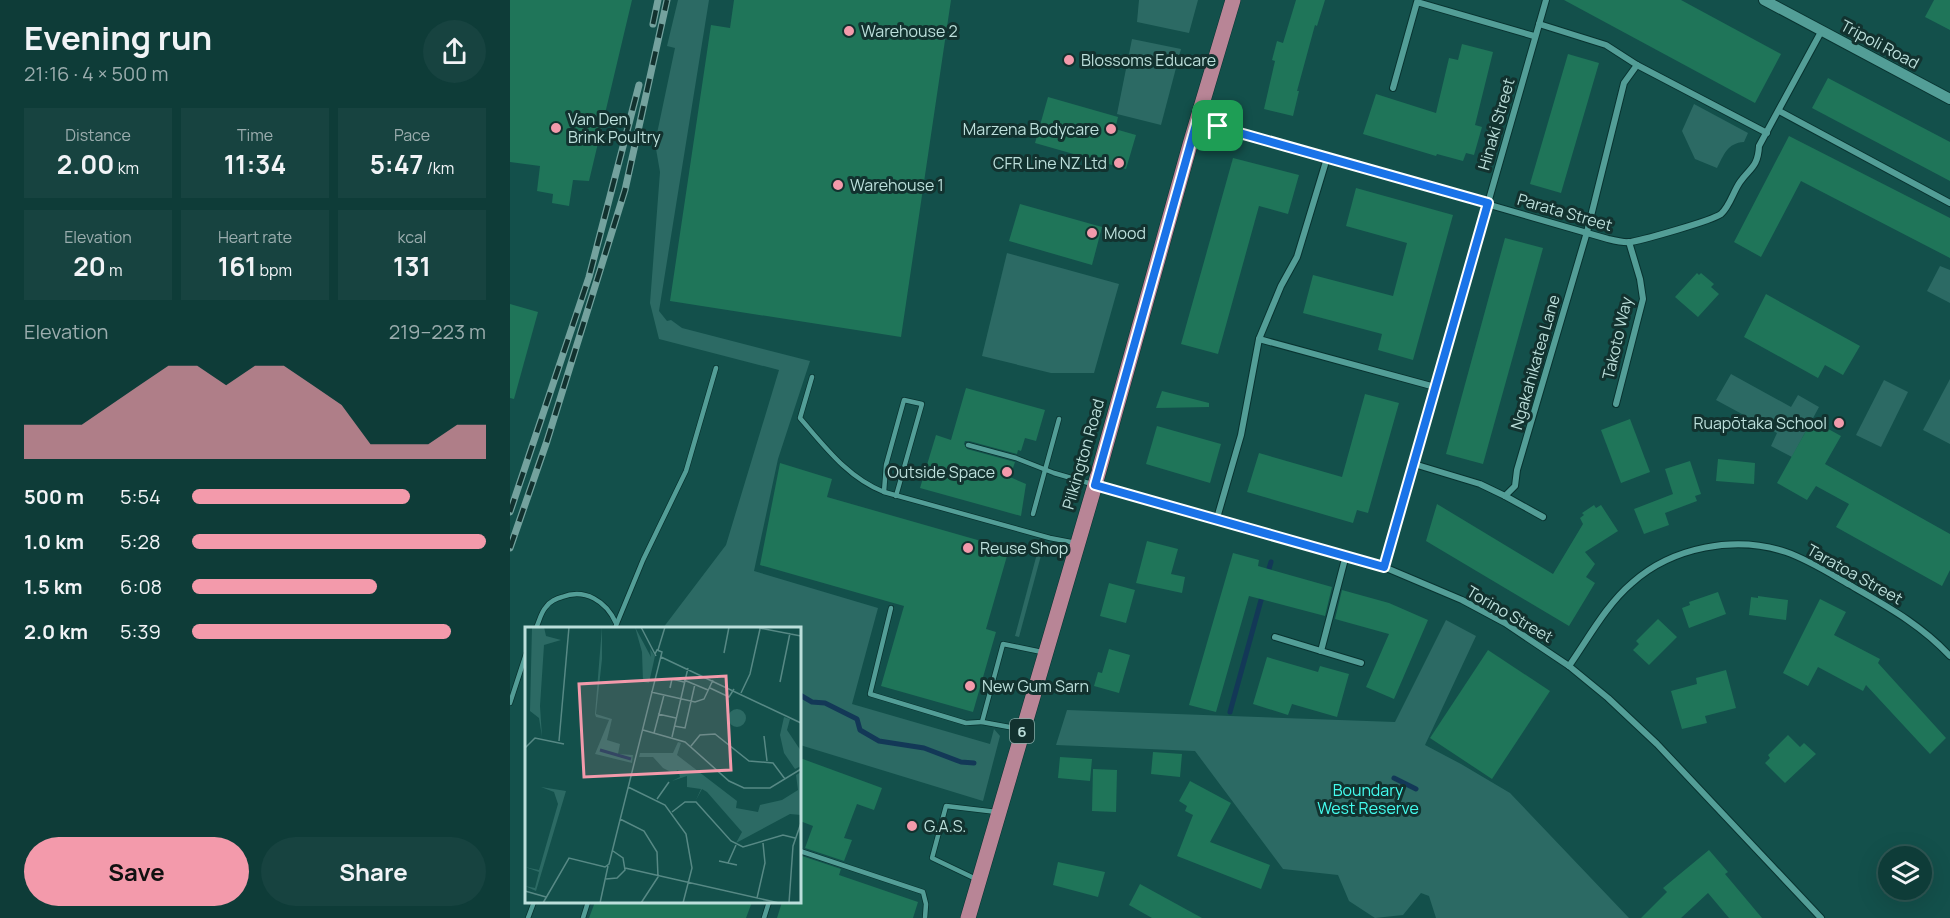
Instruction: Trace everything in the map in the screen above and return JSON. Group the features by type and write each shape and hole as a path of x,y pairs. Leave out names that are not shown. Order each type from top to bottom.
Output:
{"main road":[{"name":"Pilkington Road","path":"968,918 1076,543 1095,485 1233,0"}],"street":[{"name":"Hinaki Street","path":"1384,567 1546,0"},
{"name":"Tripoli Road","path":"1764,0 1950,99"},
{"path":"1393,88 1417,1 1534,36"},
{"path":"1539,24 1606,45 1637,65 1767,133"},
{"name":"Parata Street","path":"1197,121 1629,242 1722,213 1741,181 1754,166 1759,146 1822,30"},
{"name":"Ngakahikatea Lane","path":"1504,496 1515,486 1517,470 1587,232 1624,83 1637,65"},
{"path":"1779,111 1950,203"},
{"path":"1217,518 1241,435 1259,339 1281,286 1297,257 1327,158"},
{"name":"Takoto Way","path":"1616,404 1642,299 1640,279 1629,242"},
{"path":"1259,339 1435,387"},
{"path":"1414,464 1480,484 1543,517"},
{"name":"Torino Street","path":"1095,485 1384,567 1462,600 1514,629 1569,666 1608,698 1657,744 1821,918"},
{"name":"Taratoa Street","path":"1569,666 1613,603 1631,583 1649,570 1687,551 1745,544 1784,552 1826,571 1919,626 1950,656"},
{"path":"1321,651 1346,555"},
{"path":"1275,637 1361,663"}],"lane":[{"path":"616,626 643,560 686,471 716,368"},
{"path":"812,377 800,418 837,462 864,482 896,496 1076,543"},
{"path":"884,492 886,465 904,400 922,404 896,496"},
{"path":"1033,514 1059,419"},
{"path":"969,446 1016,458 1095,485"},
{"path":"536,627 546,606 557,598 569,594 587,594 600,602 612,614 616,626"},
{"path":"891,608 870,694 966,723 982,722 1022,730"},
{"path":"982,722 1003,644 1045,653"},
{"path":"510,703 525,657"},
{"path":"979,880 932,858 946,806 998,813"},
{"path":"801,851 923,892 926,904 925,918"},
{"path":"528,918 534,903"},
{"path":"583,918 588,903"},
{"path":"764,918 769,903"}],"green space":[{"path":"678,0 709,0 659,311 667,321 671,320 682,328 810,361 778,459 754,571 878,608 852,704 990,744 994,729 1000,736 983,801 801,745 801,627 664,627 726,545 779,370 659,339 650,303 660,172 655,143 675,48 667,46"},
{"path":"1139,0 1198,0 1189,33 1137,22"},
{"path":"1132,39 1181,49 1161,125 1117,114"},
{"path":"1694,104 1748,133 1744,142 1727,150 1717,168 1695,159 1682,131"},
{"path":"1007,253 1119,284 1094,373 1051,373 982,356"},
{"path":"1940,266 1950,270 1950,303 1927,291"},
{"path":"1731,374 1791,407 1798,395 1819,407 1792,457 1771,446 1777,433 1716,400"},
{"path":"1950,379 1950,444 1923,430"},
{"path":"1884,380 1908,392 1881,447 1856,435"},
{"path":"1043,548 1019,637 1015,636 1038,550"},
{"name":"Boundary West Reserve","path":"1446,620 1476,636 1425,745 1510,793 1629,918 1436,918 1429,896 1421,893 1403,915 1375,918 1349,901 1338,875 1283,869 1195,751 1056,745 1067,710 1395,722"}],"building":[{"name":"Van Den Brink Poultry","path":"510,0 632,0 589,181 573,180 569,206 552,203 553,194 537,191 540,166 510,162"},
{"name":"Warehouse 1","path":"734,0 951,0 901,337 670,301 711,25 730,28"},
{"path":"1296,0 1325,0 1317,26 1315,25 1297,91 1299,91 1293,116 1264,109 1277,41 1283,43"},
{"path":"1564,0 1681,0 1781,54 1755,103"},
{"path":"1934,0 1950,0 1950,30 1925,17"},
{"path":"1462,44 1493,52 1475,125 1482,127 1474,155 1466,153 1463,161 1437,154 1436,156 1363,134 1376,94 1436,113 1449,58 1458,60"},
{"path":"1568,54 1599,63 1561,193 1530,184"},
{"path":"1828,78 1950,142 1950,181 1812,108"},
{"path":"1048,97 1118,117 1115,129 1136,135 1126,169 1035,143"},
{"path":"1789,136 1950,218 1950,258 1801,181 1761,257 1734,242"},
{"path":"1233,158 1299,175 1288,214 1259,206 1218,354 1181,344"},
{"path":"1356,188 1453,215 1413,360 1378,350 1382,334 1303,313 1313,275 1393,296 1407,243 1346,226"},
{"path":"1020,204 1102,227 1092,265 1009,241"},
{"path":"1505,238 1543,248 1483,464 1446,454"},
{"path":"1697,273 1699,275 1701,273 1714,284 1711,287 1719,294 1698,317 1675,297"},
{"path":"1766,294 1860,346 1843,375 1825,365 1818,378 1744,337"},
{"path":"510,304 538,312 514,399 510,398"},
{"path":"966,388 1045,410 1036,441 1025,438 1021,451 1018,450 1017,454 969,441 965,441 964,444 967,449 1015,462 1010,477 1026,484 1021,516 920,488 936,435 951,440"},
{"path":"1162,391 1209,403 1209,407 1156,408"},
{"path":"1365,394 1399,403 1368,513 1357,510 1353,523 1247,492 1259,453 1342,477"},
{"path":"1630,419 1650,472 1621,483 1601,430"},
{"path":"1812,420 1841,436 1825,464 1950,534 1950,570 1942,586 1836,527 1849,504 1816,486 1807,500 1777,483"},
{"path":"1157,426 1221,444 1210,483 1146,464"},
{"path":"1718,459 1755,463 1754,484 1716,481"},
{"path":"1690,461 1701,494 1695,496 1697,501 1665,513 1669,525 1644,534 1634,509 1673,494 1665,469"},
{"path":"780,463 832,479 827,497 1009,549 986,629 996,632 973,712 881,686 904,606 760,565"},
{"path":"1437,504 1553,574 1583,524 1580,518 1584,515 1582,513 1594,505 1596,508 1601,505 1618,531 1585,552 1595,564 1586,577 1595,583 1569,626 1426,541"},
{"path":"1147,541 1178,549 1171,574 1185,577 1182,593 1136,583"},
{"path":"1233,553 1259,560 1258,566 1332,587 1325,616 1249,596 1216,712 1189,705"},
{"path":"1109,583 1135,590 1126,623 1100,616"},
{"path":"1342,590 1389,603 1428,620 1394,699 1366,687 1389,634 1335,619"},
{"path":"1718,592 1726,614 1689,628 1682,608 1690,605 1689,602"},
{"path":"1758,596 1788,600 1786,620 1749,615 1751,597 1758,598"},
{"path":"1820,599 1846,612 1834,635 1880,659 1878,663 1946,738 1930,754 1866,685 1863,691 1818,667 1808,686 1783,673"},
{"path":"1658,619 1677,637 1649,665 1633,650 1639,644 1636,641"},
{"path":"1109,649 1130,655 1119,693 1094,686 1098,672 1102,673"},
{"path":"1488,650 1550,691 1492,779 1430,738"},
{"path":"1267,657 1318,672 1320,666 1349,674 1337,717 1292,704 1288,715 1253,704"},
{"path":"1726,670 1736,708 1705,716 1707,723 1682,729 1671,691 1697,684 1696,678"},
{"path":"1788,735 1800,747 1804,743 1816,754 1785,783 1765,763 1770,758 1768,755"},
{"path":"1153,752 1182,754 1180,777 1151,774"},
{"path":"1060,757 1092,759 1090,781 1058,778"},
{"path":"801,758 882,788 874,810 857,804 844,838 852,840 844,861 805,848 813,826 801,821"},
{"path":"1093,769 1117,770 1116,812 1092,811"},
{"path":"1190,781 1231,803 1210,842 1270,865 1261,889 1177,856 1193,815 1185,811 1187,806 1179,801"},
{"path":"1709,850 1728,872 1725,874 1762,918 1729,918 1708,893 1681,918 1641,918 1667,892 1663,888"},
{"path":"802,856 841,869 839,875 918,902 913,918 777,918 782,903 801,903"},
{"path":"1058,862 1105,872 1098,897 1053,885"},
{"path":"1140,884 1202,918 1152,918 1129,905"},
{"path":"595,903 752,903 746,918 589,918"}],"waterway":[{"path":"1267,575 1271,562"},
{"path":"1230,712 1263,593"},
{"path":"801,696 812,702 825,703 857,719 860,730 879,741 924,748 961,762 974,763"},
{"path":"1394,778 1416,789"}],"railway":[{"path":"653,24 658,0"},
{"path":"510,548 547,441 625,190 667,0"},
{"path":"510,512 589,277 639,85"}],"place":[{"name":"Warehouse 2","path":"849,31"},
{"name":"Blossoms Educare","path":"1069,60"},
{"name":"Van Den Brink Poultry","path":"556,128"},
{"name":"Marzena Bodycare","path":"1111,129"},
{"name":"CFR Line NZ Ltd","path":"1119,163"},
{"name":"Warehouse 1","path":"838,185"},
{"name":"Mood","path":"1092,233"},
{"name":"Ruapōtaka School","path":"1839,423"},
{"name":"Outside Space","path":"1007,472"},
{"name":"Reuse Shop","path":"968,548"},
{"name":"New Gum Sarn","path":"970,686"},
{"name":"G.A.S.","path":"912,826"}],"route":[{"path":"1197,121 1218,126 1488,203 1384,567 1095,485 1197,121"}]}
